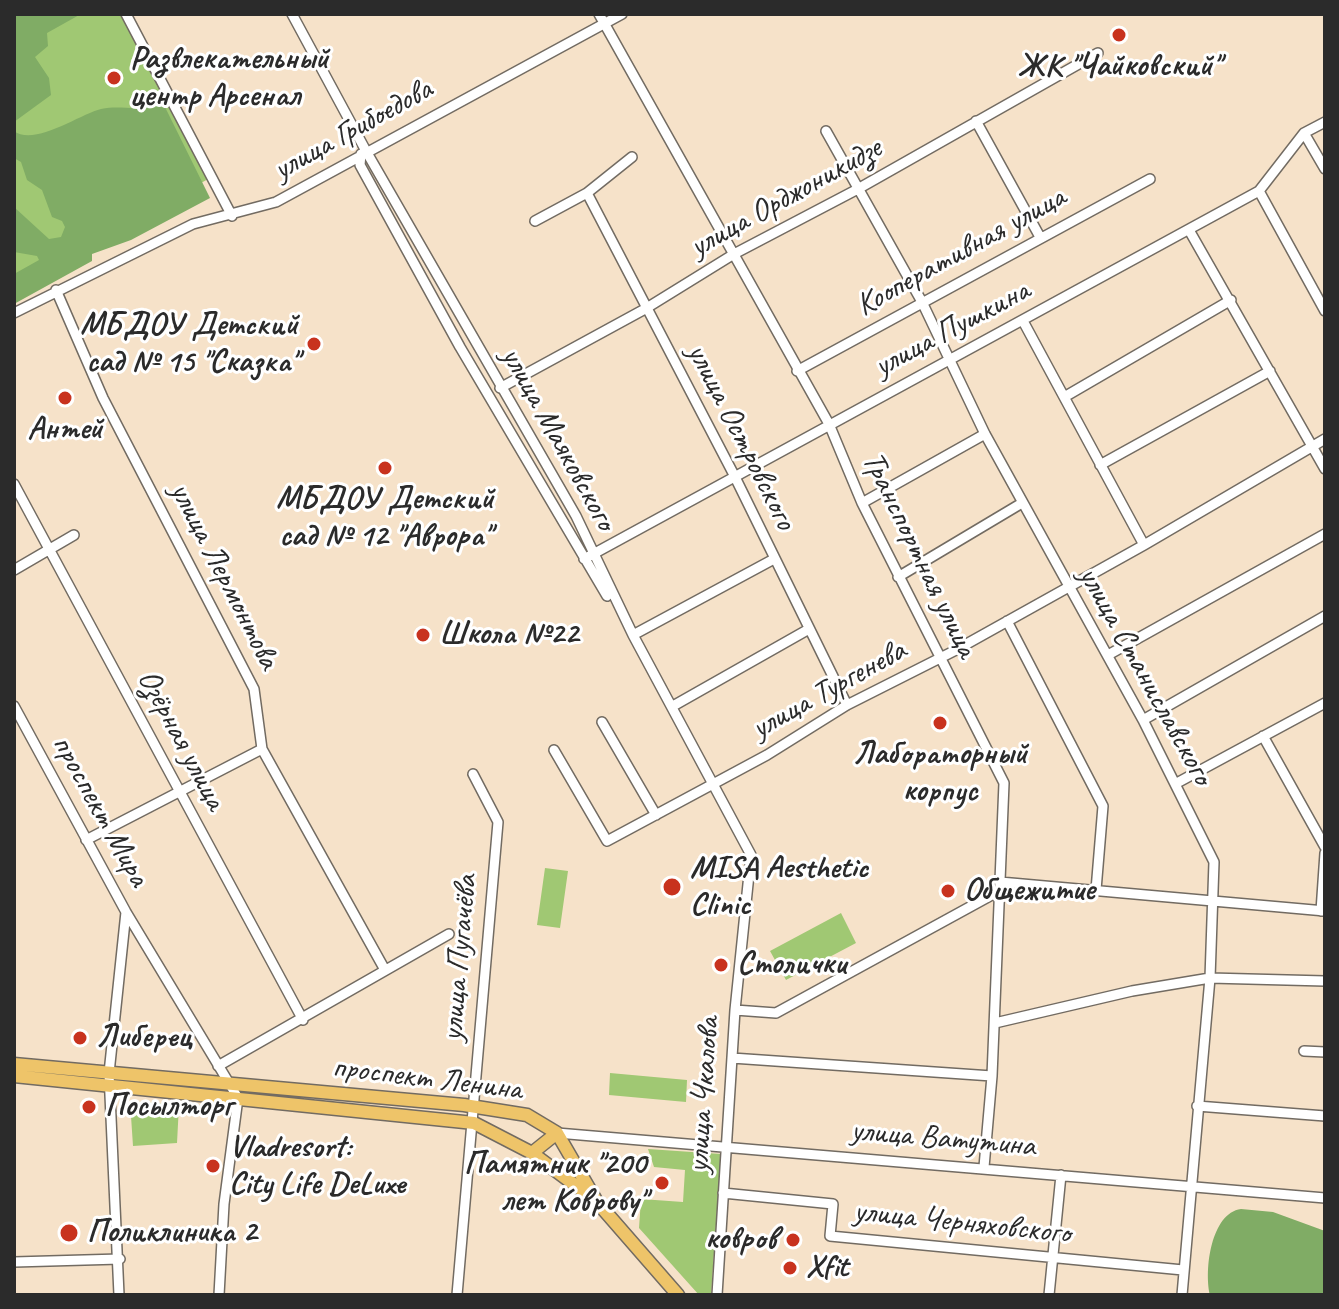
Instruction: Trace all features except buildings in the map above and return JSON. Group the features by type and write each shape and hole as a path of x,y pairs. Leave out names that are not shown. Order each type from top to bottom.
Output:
{"main road":[{"name":"проспект Ленина","path":"14,1064 110,1080 238,1098 474,1123 532,1153 557,1133 527,1115 473,1107 230,1084 110,1080 14,1076"},
{"path":"557,1133 597,1202 678,1295"},
{"path":"532,1153 597,1202"}],"street":[{"path":"142,14 128,18 232,216"},
{"name":"улица Маяковского","path":"292,14 364,153 576,516 588,557"},
{"name":"Транспортная улица","path":"599,14 829,424 898,577 1004,783 995,1023 984,1167"},
{"name":"улица Грибоедова","path":"14,313 193,224 276,202 622,14"},
{"name":"улица Орджоникидзе","path":"500,388 645,309 734,254 856,190 1098,53"},
{"path":"976,121 1040,237"},
{"name":"улица Пушкина","path":"588,557 1259,191 1304,133 1325,122"},
{"name":"улица Станиславского","path":"826,131 856,190 922,302 947,361 985,434 1143,720 1214,862 1210,978 1189,1186 1182,1295"},
{"path":"1304,133 1325,169"},
{"name":"улица Маяковского","path":"364,153 360,165 633,635"},
{"path":"535,221 587,193 632,157"},
{"name":"Кооперативная улица","path":"797,371 1150,179"},
{"path":"1259,191 1325,311"},
{"name":"улица Островского","path":"587,193 734,475 847,705"},
{"path":"1189,230 1325,469"},
{"name":"улица Лермонтова","path":"56,290 103,398 254,689 262,749 385,970"},
{"path":"1066,396 1231,300"},
{"path":"1023,321 1144,545"},
{"path":"1100,465 1270,371"},
{"path":"862,503 985,434"},
{"name":"улица Тургенева","path":"554,750 607,841 715,784 847,705 1144,545 1325,439"},
{"name":"Озёрная улица","path":"14,484 303,1020"},
{"path":"898,577 1022,503"},
{"path":"1108,655 1325,534"},
{"path":"14,570 74,535"},
{"path":"715,784 633,635 774,559"},
{"path":"1143,720 1325,616"},
{"path":"1007,621 1103,806 1096,890"},
{"path":"673,706 809,629"},
{"path":"1175,784 1325,703"},
{"name":"проспект Мира","path":"14,706 126,912 110,1080 120,1259 119,1295"},
{"path":"602,722 656,815"},
{"path":"735,1010 776,1013 999,887 1096,890 1323,911 1325,850 1263,736"},
{"path":"86,840 262,749"},
{"name":"улица Пугачёва","path":"457,1295 498,822 473,774"},
{"name":"улица Чкалова","path":"715,784 751,855 735,1010 717,1295"},
{"path":"126,912 238,1098 224,1204 219,1295"},
{"path":"218,1066 449,934"},
{"path":"995,1023 1132,991 1210,978 1325,981"},
{"path":"1304,1051 1325,1052"},
{"path":"732,1058 992,1076"},
{"path":"1197,1106 1325,1116"},
{"name":"улица Ватутина","path":"557,1133 1325,1198"},
{"path":"1049,1295 1061,1175"},
{"name":"улица Черняховского","path":"723,1193 833,1204 830,1236 1183,1270"},
{"path":"14,1262 120,1259"}],"green space":[{"path":"14,14 121,14 210,178 14,286"},
{"path":"14,14 81,14 47,33 48,46 35,57 49,78 51,95 14,122"},
{"path":"162,101 210,198 131,240 92,254 92,261 14,304 14,274 39,260 37,256 14,252 14,207 49,239 61,237 65,227 62,221 52,217 42,190 27,180 21,162 14,158 14,131 33,135 101,109 140,108"},
{"path":"545,868 568,871 560,928 537,925"},
{"path":"841,913 856,943 786,980 770,951"},
{"path":"610,1073 687,1080 686,1102 609,1095"},
{"path":"130,1101 179,1105 177,1143 133,1146"},
{"path":"648,1149 721,1154 711,1295 699,1295 639,1228 641,1199 683,1202 685,1170 654,1167"},
{"path":"1241,1209 1273,1212 1325,1231 1325,1295 1210,1295 1209,1258 1216,1231 1231,1213"}],"place":[{"name":"ЖК \"Чайковский\"","path":"1119,35"},
{"name":"Развлекательный центр Арсенал","path":"114,78"},
{"name":"МБДОУ Детский сад № 15 \"Сказка\"","path":"314,344"},
{"name":"Антей","path":"65,398"},
{"name":"МБДОУ Детский сад № 12 \"Аврора\"","path":"385,468"},
{"name":"Школа №22","path":"423,635"},
{"name":"Лабораторный корпус","path":"940,723"},
{"name":"MISA Aesthetic Clinic","path":"672,887"},
{"name":"Общежитие","path":"948,891"},
{"name":"Столички","path":"721,965"},
{"name":"Либерец","path":"80,1038"},
{"name":"Посылторг","path":"89,1107"},
{"name":"Vladresort: City Life DeLuxe","path":"213,1166"},
{"name":"Памятник \"200 лет Коврову\"","path":"662,1183"},
{"name":"Поликлиника 2","path":"69,1233"},
{"name":"ковров","path":"793,1240"},
{"name":"Xfit","path":"790,1268"}]}
